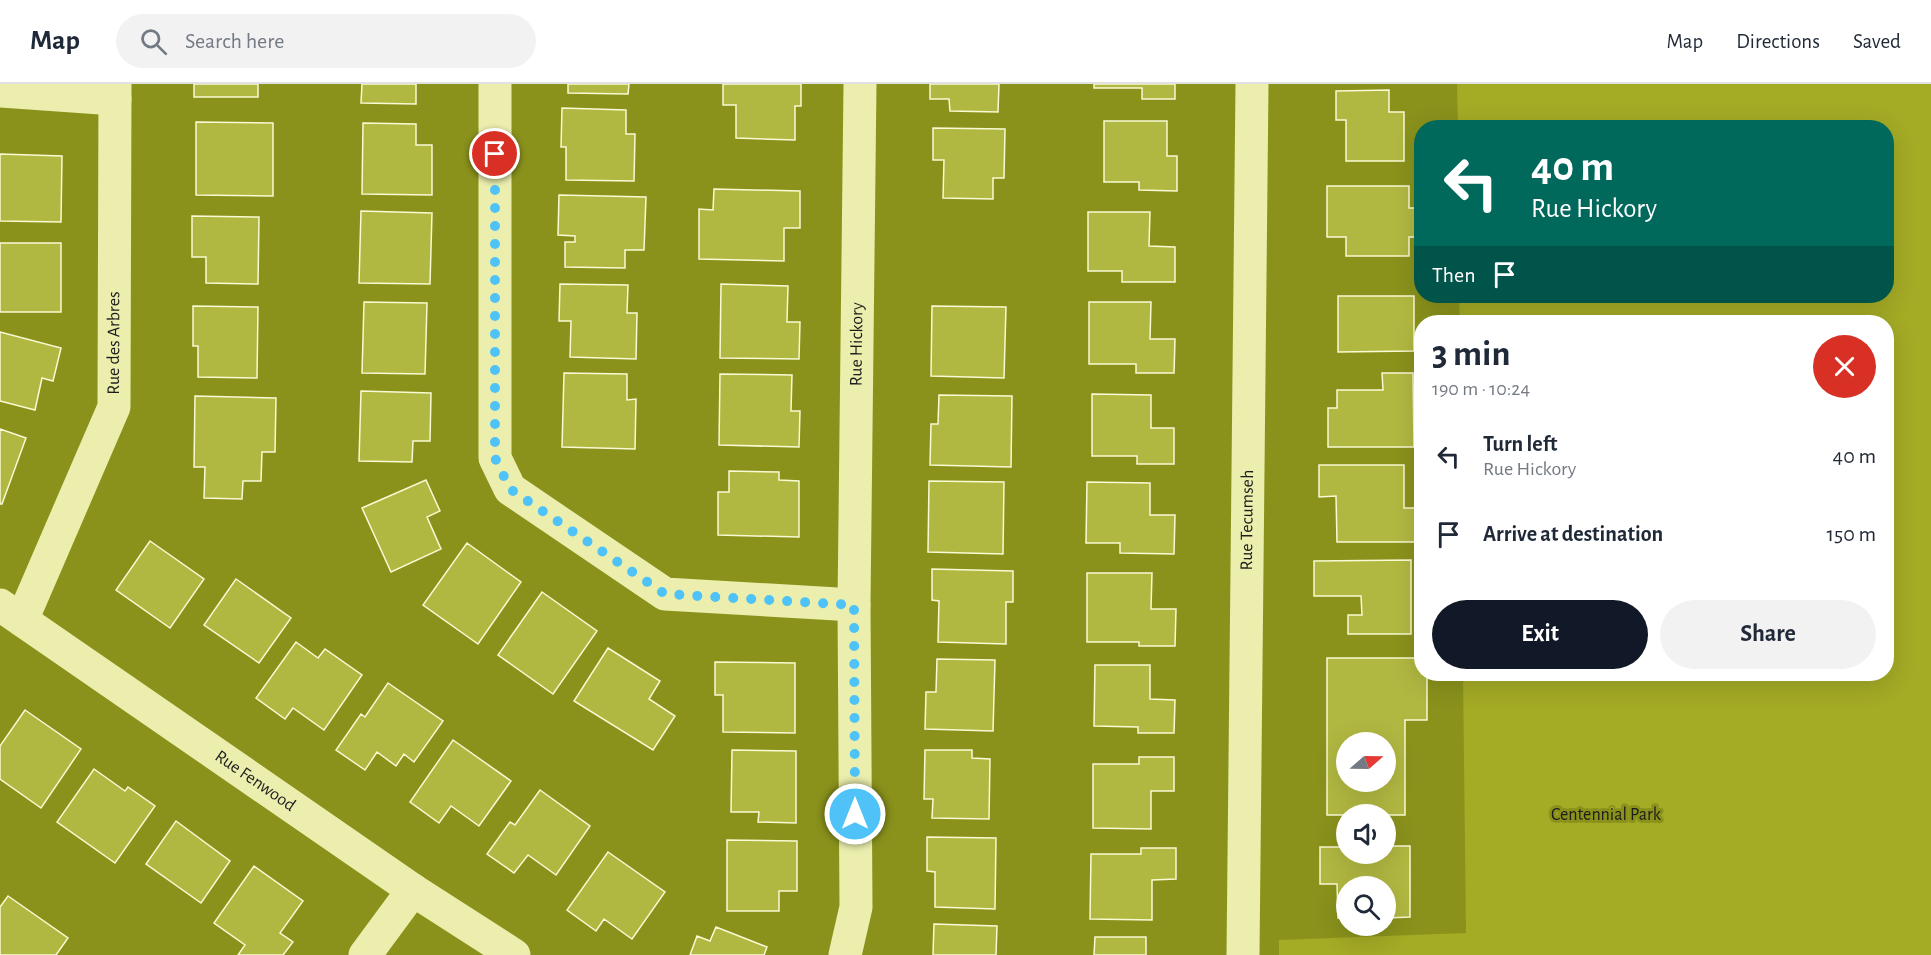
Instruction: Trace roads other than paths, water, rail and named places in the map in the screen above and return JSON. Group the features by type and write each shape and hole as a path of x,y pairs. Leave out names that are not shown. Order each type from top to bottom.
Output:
{"street":[{"path":"495,84 495,458 510,489 665,594 854,605"},
{"name":"Rue Hickory","path":"845,955 856,907 854,605 861,84"},
{"name":"Rue Tecumseh","path":"1244,955 1252,84"},
{"path":"0,91 115,92"},
{"name":"Rue des Arbres","path":"11,613 114,407 115,92"},
{"name":"Rue Fenwood","path":"11,613 413,890 514,955"},
{"path":"365,955 413,890"}],"park label":[{"name":"Centennial Park","path":"1606,815"}]}
